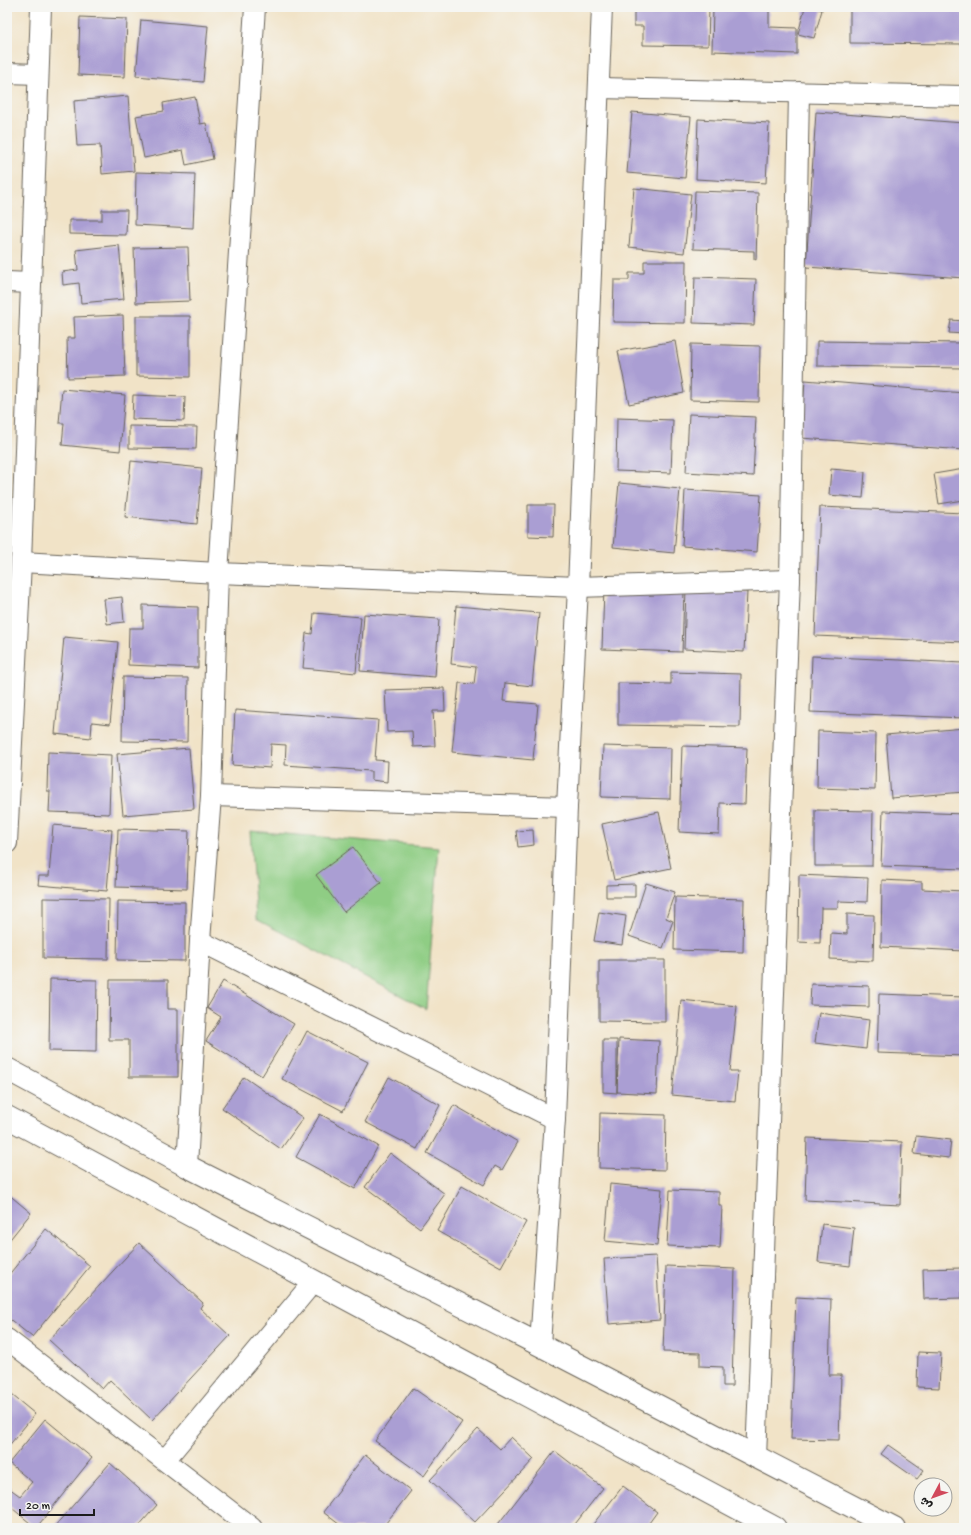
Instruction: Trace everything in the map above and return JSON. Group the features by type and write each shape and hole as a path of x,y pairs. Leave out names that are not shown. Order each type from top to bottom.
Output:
{"street":[{"path":"7,843 21,562 41,7"},
{"path":"187,1166 200,941 211,796 218,573 255,7"},
{"path":"540,1345 555,1119 602,7"},
{"path":"7,72 38,74"},
{"path":"599,88 964,96"},
{"path":"756,1458 790,580 799,92"},
{"path":"7,282 31,283"},
{"path":"21,562 218,573 578,587 790,580"},
{"path":"211,796 567,807"},
{"path":"200,941 555,1119"},
{"path":"7,1069 187,1166 540,1345 894,1528"},
{"path":"7,1117 775,1528"},
{"path":"165,1460 314,1281"},
{"path":"7,1339 252,1528"}],"green space":[{"path":"250,831 439,847 426,1009 256,919"}],"building":[{"path":"634,7 709,7 708,46 643,45 643,26 634,26"},
{"path":"713,7 769,7 769,27 797,28 797,54 712,51"},
{"path":"805,7 813,7 822,10 814,38 798,34"},
{"path":"850,7 964,7 964,44 850,43"},
{"path":"80,17 127,19 125,77 78,75"},
{"path":"141,20 208,26 203,82 136,76"},
{"path":"128,96 134,171 102,174 100,145 77,146 74,101"},
{"path":"195,97 200,124 206,123 213,159 186,165 183,150 144,158 136,116 164,111 163,103"},
{"path":"632,112 691,117 685,178 627,173"},
{"path":"816,112 964,123 964,278 806,267"},
{"path":"698,119 769,123 766,183 696,179"},
{"path":"136,172 195,174 193,228 135,225"},
{"path":"634,188 691,194 684,253 629,247"},
{"path":"695,191 758,193 756,260 754,259 754,251 693,249"},
{"path":"102,210 127,210 126,235 69,234 69,220 102,220"},
{"path":"119,245 124,299 81,303 79,283 63,285 62,272 78,270 76,250"},
{"path":"188,247 190,301 136,303 134,248"},
{"path":"644,261 686,261 685,323 613,322 614,280 629,280 629,273 644,273"},
{"path":"695,277 756,279 754,325 693,323"},
{"path":"123,315 125,376 68,378 67,338 75,338 74,317"},
{"path":"136,316 190,316 190,377 136,376"},
{"path":"951,320 964,321 964,334 949,333"},
{"path":"675,341 684,393 629,404 618,351"},
{"path":"817,341 964,343 964,368 817,366"},
{"path":"691,344 760,346 759,402 690,400"},
{"path":"805,380 964,393 964,450 801,438"},
{"path":"62,389 125,395 120,451 62,445 64,423 59,423"},
{"path":"133,395 185,397 184,421 132,419"},
{"path":"689,414 756,417 753,476 686,472"},
{"path":"617,418 673,420 671,473 616,471"},
{"path":"129,426 197,427 196,449 129,448"},
{"path":"131,461 202,468 197,524 125,517"},
{"path":"831,469 865,472 863,498 829,495"},
{"path":"964,469 964,500 939,504 934,474"},
{"path":"619,483 680,489 674,553 613,547"},
{"path":"685,490 761,495 757,552 682,546"},
{"path":"528,505 554,505 553,537 528,536"},
{"path":"820,507 964,513 964,642 815,636"},
{"path":"604,588 684,591 682,652 602,649"},
{"path":"686,589 747,592 744,652 684,649"},
{"path":"122,597 124,622 107,624 104,599"},
{"path":"143,605 198,607 198,668 128,665 129,628 143,628"},
{"path":"456,606 539,613 532,686 505,683 503,701 538,704 533,760 452,752 459,683 474,684 476,667 451,664"},
{"path":"314,613 361,617 356,673 303,668 306,633 312,634"},
{"path":"364,614 439,619 435,677 360,671"},
{"path":"64,637 118,642 110,724 92,722 91,738 55,734"},
{"path":"812,656 964,663 964,718 810,712"},
{"path":"671,672 741,674 740,727 618,725 618,683 671,684"},
{"path":"123,677 188,678 187,742 122,741"},
{"path":"444,688 445,711 433,711 435,746 413,747 412,731 387,732 385,690"},
{"path":"235,710 378,720 375,760 388,761 387,782 371,780 371,771 285,765 286,745 271,744 270,768 232,765"},
{"path":"964,728 964,792 891,798 886,735"},
{"path":"818,731 876,733 875,790 817,788"},
{"path":"603,746 671,748 670,799 601,797"},
{"path":"682,746 747,748 745,804 720,803 719,834 679,832"},
{"path":"189,748 194,809 123,815 117,754"},
{"path":"48,752 111,755 109,814 49,812 50,791 47,791"},
{"path":"815,810 873,811 872,866 815,866"},
{"path":"883,811 964,814 964,869 881,866"},
{"path":"659,812 671,868 614,880 602,824"},
{"path":"53,825 112,830 107,891 38,885 39,876 49,876"},
{"path":"118,829 189,831 187,889 116,887"},
{"path":"533,830 534,845 518,847 516,831"},
{"path":"353,847 381,883 344,912 316,875"},
{"path":"799,875 868,878 867,902 838,901 838,908 821,908 820,943 798,942"},
{"path":"882,880 922,882 922,889 964,891 964,951 881,947"},
{"path":"646,883 675,892 666,918 673,921 663,948 629,936"},
{"path":"635,884 635,897 606,897 606,885"},
{"path":"675,897 744,899 743,952 674,950"},
{"path":"43,898 109,899 108,959 43,958"},
{"path":"118,901 185,902 185,961 117,960"},
{"path":"599,912 626,916 622,945 594,941"},
{"path":"847,914 874,915 873,961 830,959 831,933 847,934"},
{"path":"599,960 665,960 665,1022 599,1021"},
{"path":"50,979 97,980 96,1052 49,1051"},
{"path":"110,980 168,980 168,1009 178,1009 178,1077 129,1077 129,1040 109,1040"},
{"path":"223,981 294,1024 262,1076 206,1041 221,1017 207,1008"},
{"path":"811,984 869,986 869,1007 810,1005"},
{"path":"879,994 964,997 964,1056 877,1053"},
{"path":"681,1000 737,1006 730,1071 738,1071 735,1101 672,1095"},
{"path":"819,1013 869,1020 866,1049 815,1043"},
{"path":"307,1031 368,1062 343,1111 282,1079"},
{"path":"619,1039 659,1041 657,1094 617,1092"},
{"path":"603,1040 617,1040 617,1093 603,1092"},
{"path":"244,1077 303,1118 281,1149 222,1108"},
{"path":"389,1077 440,1105 417,1149 365,1122"},
{"path":"454,1105 518,1142 502,1170 495,1166 484,1185 427,1153"},
{"path":"600,1113 666,1115 665,1170 599,1168"},
{"path":"320,1114 378,1146 355,1189 296,1157"},
{"path":"916,1136 951,1140 949,1158 914,1154"},
{"path":"807,1138 902,1142 900,1205 805,1200"},
{"path":"390,1153 445,1194 420,1228 365,1187"},
{"path":"610,1184 662,1189 657,1246 605,1241"},
{"path":"462,1186 526,1222 501,1267 437,1231"},
{"path":"670,1190 719,1192 719,1206 722,1206 720,1248 667,1246"},
{"path":"7,1193 31,1213 7,1243"},
{"path":"822,1224 854,1228 850,1266 818,1262"},
{"path":"46,1229 90,1266 32,1337 7,1317 7,1277"},
{"path":"139,1243 203,1303 200,1308 230,1336 152,1420 110,1380 102,1389 49,1340"},
{"path":"656,1256 660,1320 609,1324 604,1259"},
{"path":"666,1266 735,1269 732,1386 723,1386 723,1367 700,1366 700,1353 663,1352"},
{"path":"961,1268 962,1298 924,1299 923,1269"},
{"path":"796,1297 831,1299 829,1375 841,1375 839,1440 791,1439"},
{"path":"918,1352 941,1353 939,1388 917,1387"},
{"path":"413,1388 462,1422 424,1476 375,1441"},
{"path":"7,1391 35,1414 7,1448"},
{"path":"45,1419 92,1458 36,1528 7,1504 7,1491 9,1488 20,1496 32,1482 9,1463"},
{"path":"478,1429 500,1449 511,1437 534,1459 475,1522 430,1480"},
{"path":"888,1445 924,1470 919,1477 914,1477 881,1454"},
{"path":"555,1451 603,1488 572,1528 495,1528"},
{"path":"365,1455 411,1491 382,1528 344,1528 323,1512"},
{"path":"110,1463 157,1505 137,1528 53,1528"},
{"path":"623,1486 657,1512 649,1523 655,1528 590,1528"}]}
